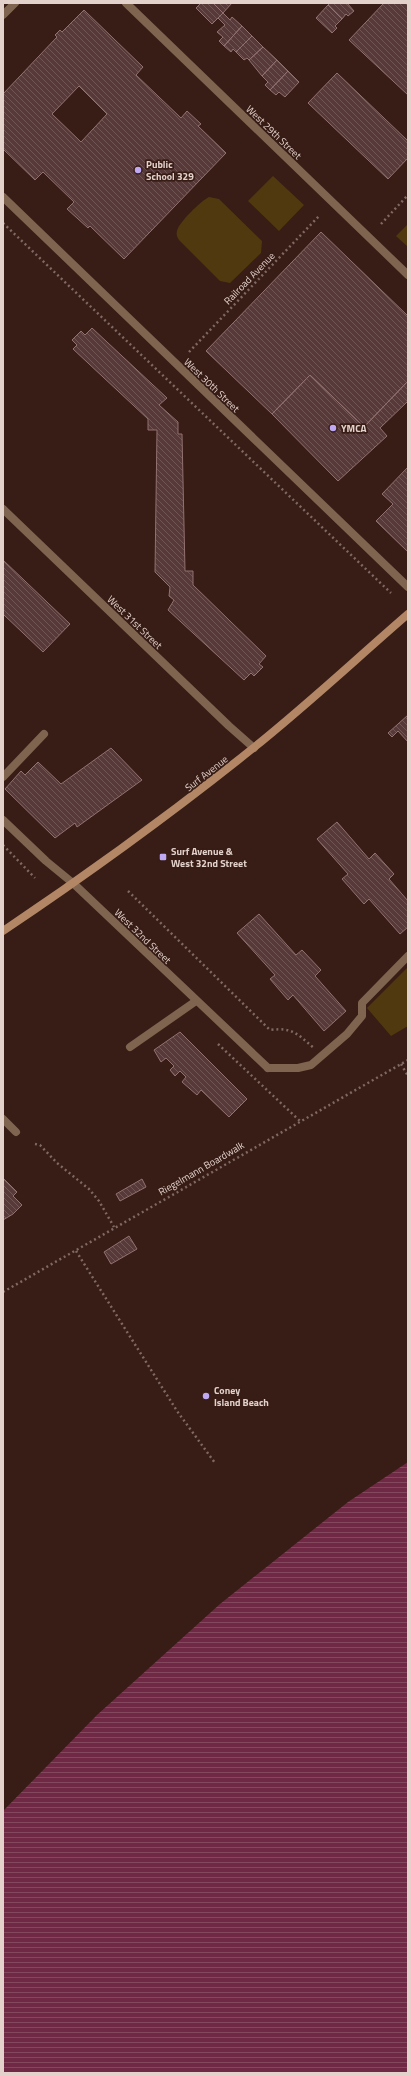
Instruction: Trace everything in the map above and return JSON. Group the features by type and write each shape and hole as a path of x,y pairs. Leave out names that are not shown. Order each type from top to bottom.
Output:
{"main road":[{"name":"Surf Avenue","path":"3,931 74,884 254,748 408,614"}],"street":[{"path":"3,15 15,3"},
{"name":"West 29th Street","path":"126,3 408,274"},
{"name":"West 30th Street","path":"3,197 408,587"},
{"name":"West 31st Street","path":"3,509 228,726 254,748"},
{"path":"3,777 44,734"},
{"name":"West 32nd Street","path":"3,821 46,861 74,884 268,1068 298,1068 311,1065 347,1034 362,1016 362,1003 408,956"},
{"path":"130,1047 196,1001"},
{"path":"3,1119 16,1132"}],"path":[{"path":"381,224 408,195"},
{"name":"Railroad Avenue","path":"189,352 320,215"},
{"path":"3,223 391,593"},
{"path":"3,845 35,878"},
{"path":"128,891 270,1030 285,1028 295,1032 315,1048 320,1047"},
{"path":"218,1044 300,1121"},
{"name":"Riegelmann Boardwalk","path":"3,1292 76,1251 114,1227 408,1060"},
{"path":"401,1064 408,1076"},
{"path":"35,1144 40,1145 57,1163 89,1189 99,1201 114,1227"},
{"path":"76,1251 177,1411 215,1463"}],"shaded area":[{"path":"273,176 304,205 279,231 248,201"},
{"path":"209,197 219,199 262,241 261,253 230,283 220,281 179,240 177,236 179,227 186,217"},
{"path":"408,224 408,247 396,236"},
{"path":"408,967 408,1026 391,1036 367,1008"},
{"path":"408,1462 408,2073 3,2073 3,1811 97,1715 220,1604 348,1502"}],"building":[{"path":"201,3 213,3 223,13 212,24 196,8"},
{"path":"213,3 232,3 223,13"},
{"path":"330,3 347,3 354,11 348,16 346,14 342,19 328,5"},
{"path":"384,3 408,3 408,95 349,40"},
{"path":"328,5 342,19 335,26 337,28 332,33 316,18"},
{"path":"84,10 143,67 136,75 181,118 187,111 201,124 198,126 226,153 124,259 90,226 88,228 67,209 74,202 43,172 35,180 3,149 3,94 57,37 55,35 60,30 62,32","holes":["79,86 107,114 81,142 52,114"]},
{"path":"223,13 230,20 232,17 242,26 224,46 219,41 223,37 217,32 225,25 218,18"},
{"path":"242,26 252,36 236,52 233,49 231,52 224,46"},
{"path":"252,36 263,47 249,60 247,58 244,60 236,52"},
{"path":"263,47 277,60 262,76 249,60"},
{"path":"277,60 288,71 270,90 265,85 268,82 262,76"},
{"path":"288,71 299,82 285,97 279,92 276,95 270,90"},
{"path":"337,73 408,141 408,158 388,179 308,103"},
{"path":"321,232 408,316 408,381 364,427 310,375 272,414 206,351"},
{"path":"92,328 167,398 159,405 178,422 178,434 182,434 185,571 193,571 193,585 266,656 259,664 263,667 254,676 251,673 244,680 168,610 174,600 169,596 170,587 155,572 157,430 148,430 148,419 73,349 77,345 72,340 81,331 85,335"},
{"name":"YMCA","path":"310,375 364,427 408,381 408,401 380,428 387,436 338,481 272,414"},
{"path":"408,467 408,552 376,521 393,504 382,494"},
{"path":"3,560 70,624 43,652 3,614"},
{"path":"408,715 408,742 398,731 392,737 388,733"},
{"path":"111,748 142,780 77,827 75,823 55,838 5,789 21,771 25,775 38,762 61,784"},
{"path":"337,822 369,859 375,853 394,874 389,879 408,901 408,927 400,934 369,899 364,904 342,879 348,874 317,839"},
{"path":"259,914 296,955 302,950 321,970 315,976 346,1011 324,1031 293,995 288,1000 270,979 275,975 237,933"},
{"path":"180,1032 247,1099 229,1117 201,1090 197,1095 182,1082 186,1077 180,1071 175,1076 170,1070 174,1066 166,1058 161,1062 154,1050"},
{"path":"3,1178 17,1192 13,1196 22,1205 13,1214 3,1220"},
{"path":"142,1179 146,1187 120,1201 116,1194"},
{"path":"129,1236 137,1249 111,1264 104,1252"}],"place":[{"name":"Public School 329","path":"138,170"},
{"name":"YMCA","path":"333,428"},
{"name":"Surf Avenue & West 32nd Street","path":"163,857"},
{"name":"Coney Island Beach","path":"206,1396"}]}
